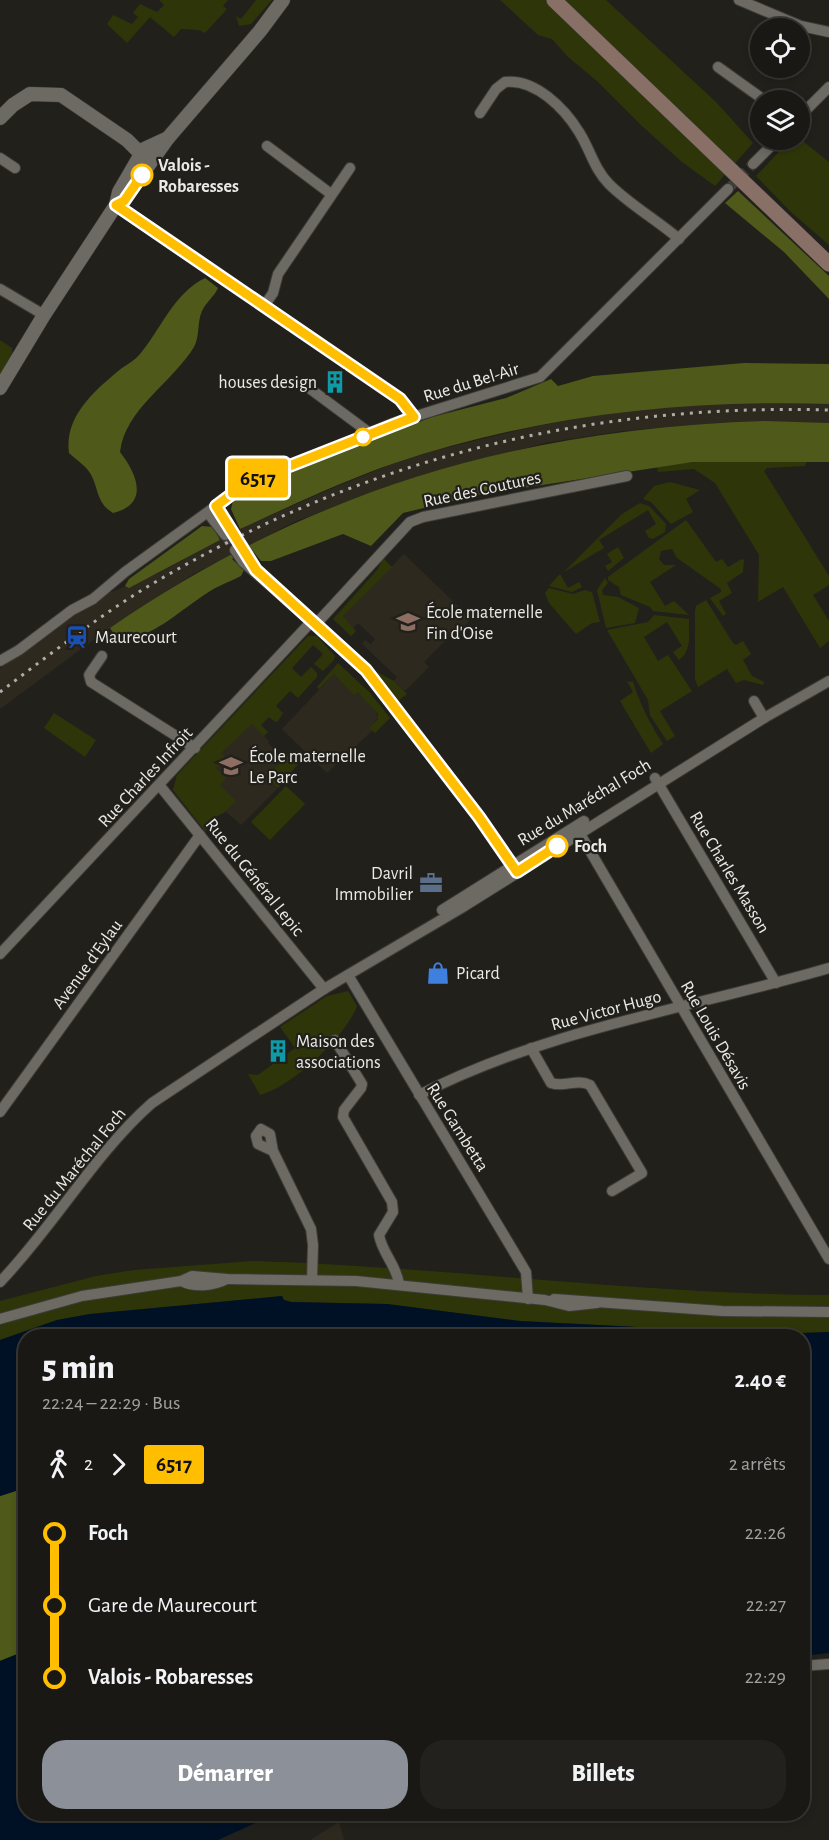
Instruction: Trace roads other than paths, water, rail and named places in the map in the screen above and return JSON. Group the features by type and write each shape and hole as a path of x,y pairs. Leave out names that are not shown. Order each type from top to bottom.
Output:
{"main road":[{"path":"554,0 829,264"}],"street":[{"path":"0,388 44,315 116,205 124,201 145,154 168,138 260,31 283,0"},
{"path":"738,0 801,26 829,32"},
{"path":"718,67 750,90"},
{"path":"480,113 496,89 505,82 519,83 545,95 565,113 580,133 589,154 609,184 679,239"},
{"path":"810,106 829,87"},
{"path":"2,110 30,94 61,95 79,105 145,154"},
{"path":"267,146 332,194"},
{"path":"753,164 767,150"},
{"path":"0,158 15,168"},
{"path":"264,306 273,292 278,274 350,168"},
{"name":"Rue du Bel-Air","path":"0,661 19,650 63,615 93,599 125,572 258,478 414,417 540,377 728,189"},
{"path":"116,205 400,399 414,417"},
{"path":"0,289 44,315"},
{"path":"309,388 371,434"},
{"name":"Rue des Coutures","path":"314,622 410,522 423,517 627,476"},
{"path":"212,509 229,533"},
{"path":"239,548 261,576 360,663 375,680 514,868"},
{"name":"Rue Charles Infroit","path":"0,954 314,622"},
{"path":"102,656 89,675 91,682 195,748"},
{"name":"Rue du Maréchal Foch","path":"0,1282 51,1224 132,1120 152,1103 324,989 514,868 829,672"},
{"name":"Rue du Maréchal Foch","path":"763,715 829,681"},
{"path":"754,700 763,715"},
{"name":"Rue Charles Masson","path":"656,781 776,983"},
{"name":"Rue du Général Lepic","path":"160,786 324,989"},
{"name":"Rue Louis Désavis","path":"578,830 829,1259"},
{"name":"Avenue d'Eylau","path":"0,1112 200,835"},
{"name":"Rue Victor Hugo","path":"419,1095 531,1048 576,1034 829,968"},
{"name":"Rue Gambetta","path":"348,975 526,1272 528,1299"},
{"path":"335,1040 362,1084 344,1110 344,1118 392,1202 393,1212 379,1235 399,1284"},
{"name":"Rue Victor Hugo","path":"531,1048 551,1083 560,1085 579,1081 590,1085 642,1173 612,1191"},
{"path":"273,1151 311,1229 312,1280"},
{"path":"0,1319 82,1296 181,1281 192,1276 204,1275 227,1279 399,1284 528,1299 561,1298 597,1303 722,1311 829,1312"},
{"path":"810,1665 829,1664"}],"water":[{"path":"282,1296 284,1300 291,1302 387,1304 520,1321 677,1329 31,1329 57,1320 90,1314"},
{"path":"829,1332 829,1653 810,1655 810,1333"},
{"path":"18,1334 18,1490 0,1496 0,1340"},
{"path":"18,1654 18,1821 260,1821 218,1840 0,1840 0,1661"}],"tunnel":[{"path":"728,189 753,164"},
{"path":"233,531 243,546"},
{"path":"225,535 235,550"}],"railway":[{"path":"0,692 91,624 147,587 227,543 308,505 390,474 475,449 561,430 649,417 738,410 829,410"}],"place":[{"name":"Valois - Robaresses","path":"142,175"},
{"name":"houses design","path":"335,382"},
{"name":"École maternelle Fin d'Oise","path":"408,622"},
{"name":"Maurecourt","path":"77,637"},
{"name":"École maternelle Le Parc","path":"231,766"},
{"name":"Foch","path":"557,846"},
{"name":"Davril Immobilier","path":"431,883"},
{"name":"Picard","path":"438,973"},
{"name":"Maison des associations","path":"278,1051"}]}
